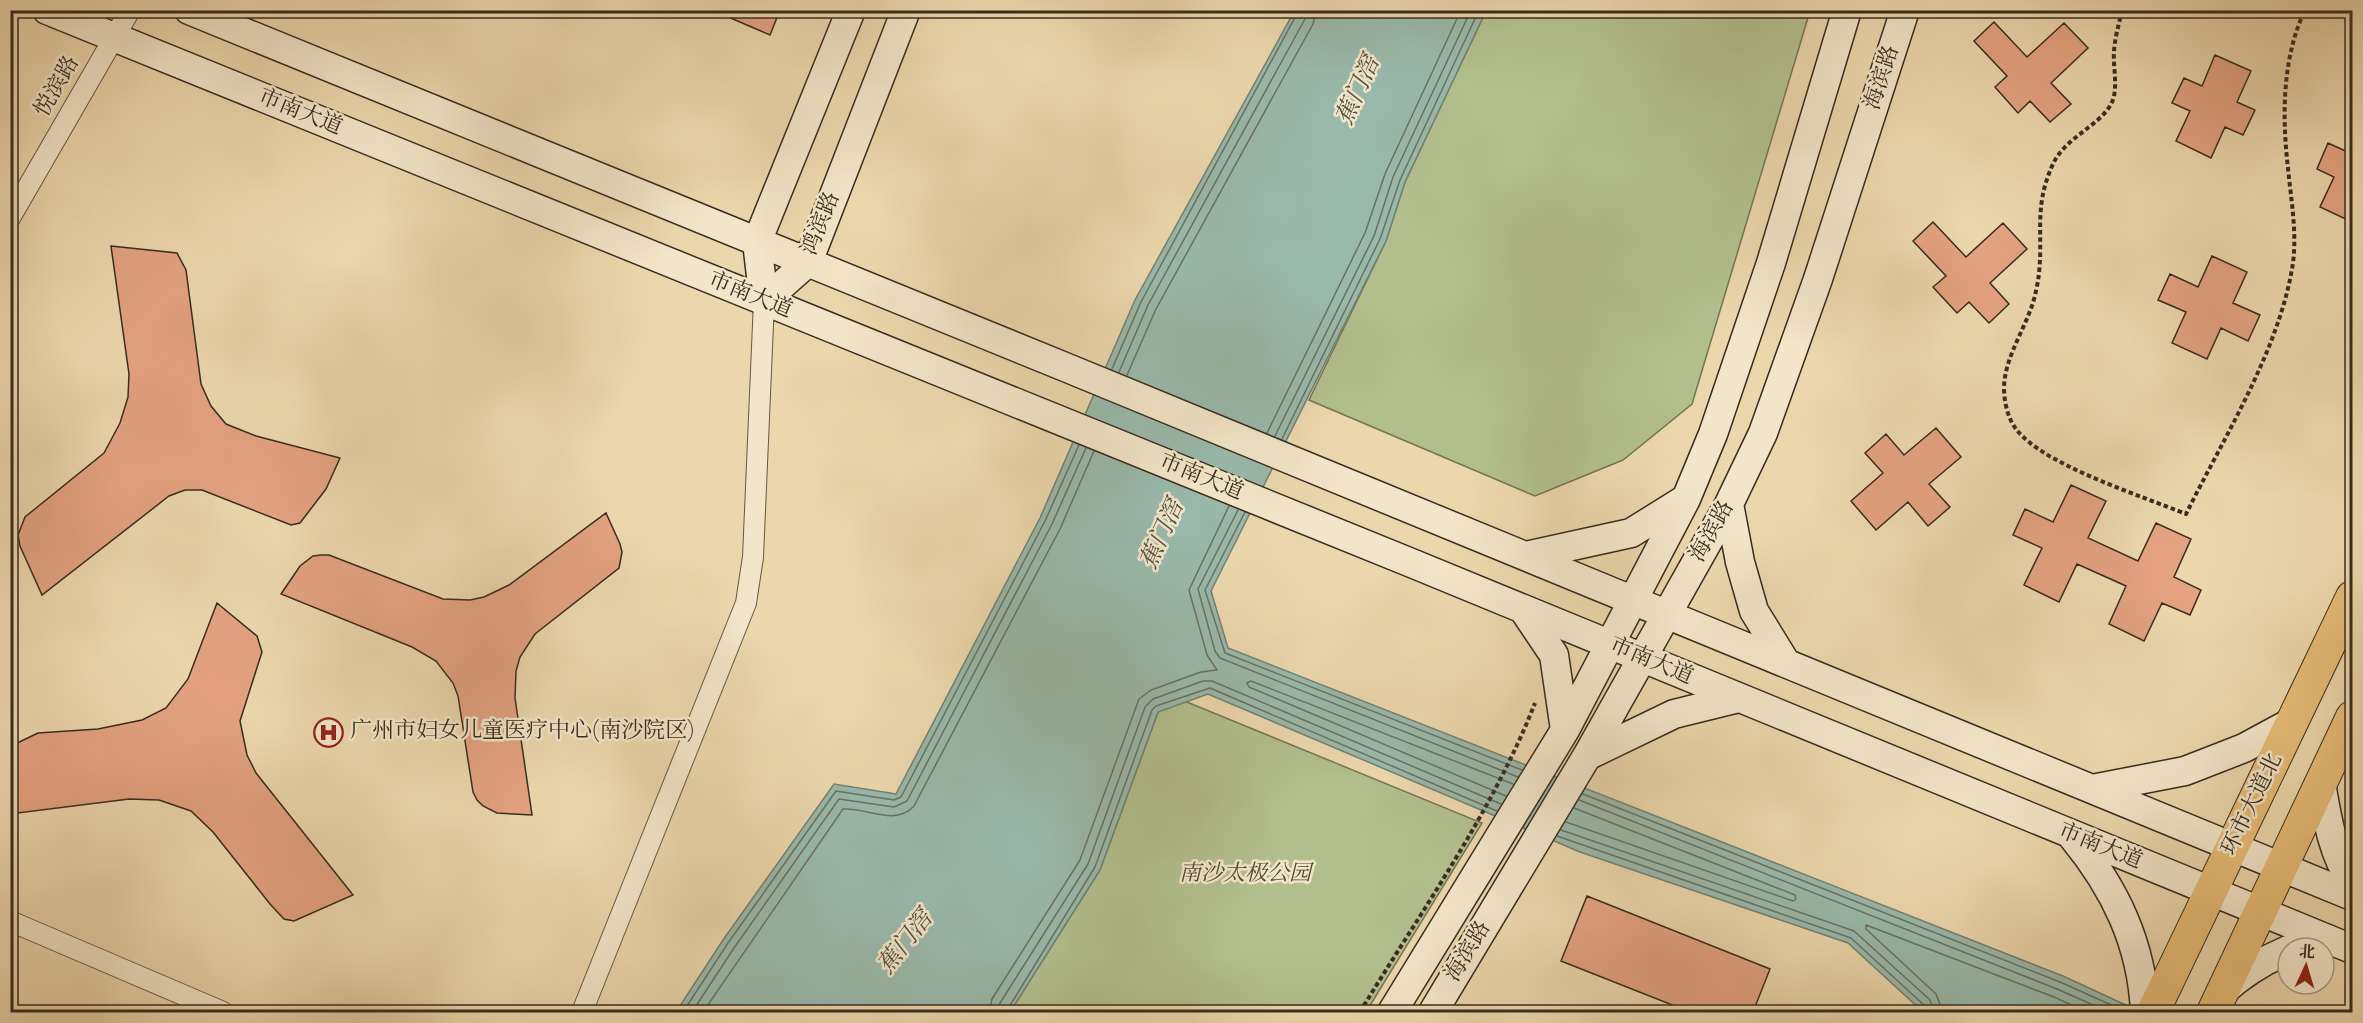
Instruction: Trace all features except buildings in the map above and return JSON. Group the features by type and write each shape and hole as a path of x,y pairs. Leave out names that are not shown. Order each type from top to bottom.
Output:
{"main road":[{"name":"市南大道","path":"47,10 1408,562 2348,948"},
{"path":"189,10 2352,896"},
{"path":"764,301 757,242 851,10"},
{"name":"鸿滨路","path":"764,301 808,262 906,10"},
{"name":"海滨路","path":"1392,1012 1565,730 1686,499 1713,434 1771,262 1847,10"},
{"name":"海滨路","path":"1433,1012 1587,756 1730,504 1764,433 1818,279 1905,10"},
{"path":"1526,556 1631,533 1686,499"},
{"path":"1730,504 1740,562 1754,611 1786,663"},
{"name":"环市大道北","path":"2153,1012 2352,597"},
{"path":"1523,609 1554,655 1565,730"},
{"path":"1587,756 1674,714 1739,698"},
{"path":"2218,1003 2280,866 2352,717"},
{"path":"2092,789 2185,771 2244,748 2294,721"},
{"path":"2321,783 2331,834 2343,868 2352,882"},
{"path":"2070,834 2093,862 2112,891 2128,923 2138,957 2145,1012"},
{"path":"2218,1003 2242,974 2276,955"}],"street":[{"name":"悦滨路","path":"10,218 130,10"},
{"path":"582,1012 746,603 753,557 764,301"},
{"path":"10,921 223,1012"}],"path":[{"path":"2122,10 2114,49 2114,96 2105,116 2077,134 2055,160 2042,190 2038,224 2039,278 2036,295 2005,377 2006,403 2015,428 2032,447 2054,460 2186,514 2267,351 2284,308 2293,261 2294,214 2284,116 2289,64 2305,10"},
{"path":"1360,1012 1481,813 1525,730"}],"green space":[{"path":"1486,11 1810,11 1692,404 1623,460 1535,496 1309,400 1386,241 1405,182"},
{"name":"南沙太极公园","path":"1177,698 1482,823 1366,1012 1010,1012 1100,870 1158,712"}],"water":[{"name":"蕉门滘","path":"1295,10 1486,11 1405,182 1386,241 1211,591 1228,648 2063,976 2141,1012 1923,1012 1848,943 1580,852 1208,694 1158,712 1100,870 1010,1012 676,1012 723,940 834,784 896,794 1040,518 1135,300"}],"place":[{"name":"广州市妇女儿童医疗中心(南沙院区)","path":"329,732"}]}
